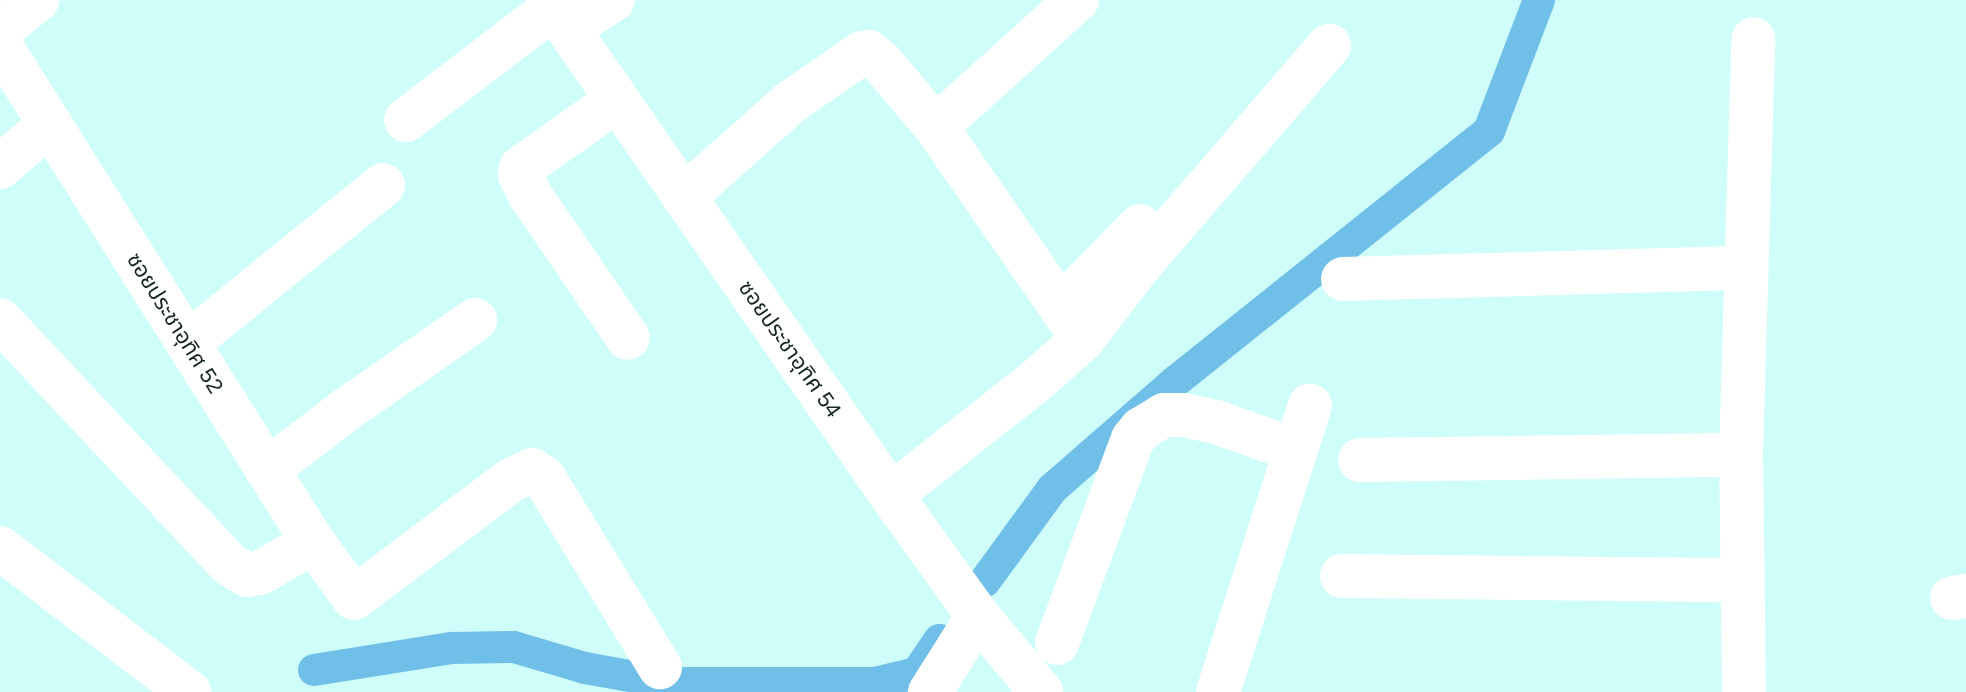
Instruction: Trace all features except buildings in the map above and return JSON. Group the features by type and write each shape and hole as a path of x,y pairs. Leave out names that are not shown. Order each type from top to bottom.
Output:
{"street":[{"path":"3,54 37,0"},
{"path":"406,120 557,12 613,0"},
{"path":"936,127 1077,0"},
{"name":"ซอยประชาอุทิศ 54","path":"557,12 891,495 978,616 1041,692"},
{"path":"1744,692 1740,580 1741,455 1753,39"},
{"path":"1072,323 1139,266 1329,46"},
{"path":"684,197 791,102 862,53 869,52 936,127 1072,323"},
{"name":"ซอยประชาอุทิศ 52","path":"3,54 313,542 354,598 511,480 532,470 544,478 660,667"},
{"path":"617,100 521,168 520,175 530,195 628,338"},
{"path":"891,495 1037,380 1072,323 1138,229 1230,114"},
{"path":"0,167 50,124"},
{"path":"188,343 383,185"},
{"path":"1343,279 1747,268"},
{"path":"0,320 229,564 247,575 260,573 313,542"},
{"path":"267,470 347,409 475,320"},
{"path":"1218,692 1310,405"},
{"path":"1057,643 1133,439 1141,429 1164,415 1183,415 1216,422 1295,450"},
{"path":"1360,460 1741,455"},
{"path":"0,548 189,692"},
{"path":"1342,576 1740,580"},
{"path":"930,692 978,616"}],"waterway":[{"path":"985,581 1052,489 1176,381 1489,131 1539,0"},
{"path":"314,670 452,648 514,647 585,668 668,683 874,683 917,673 939,640"}]}
